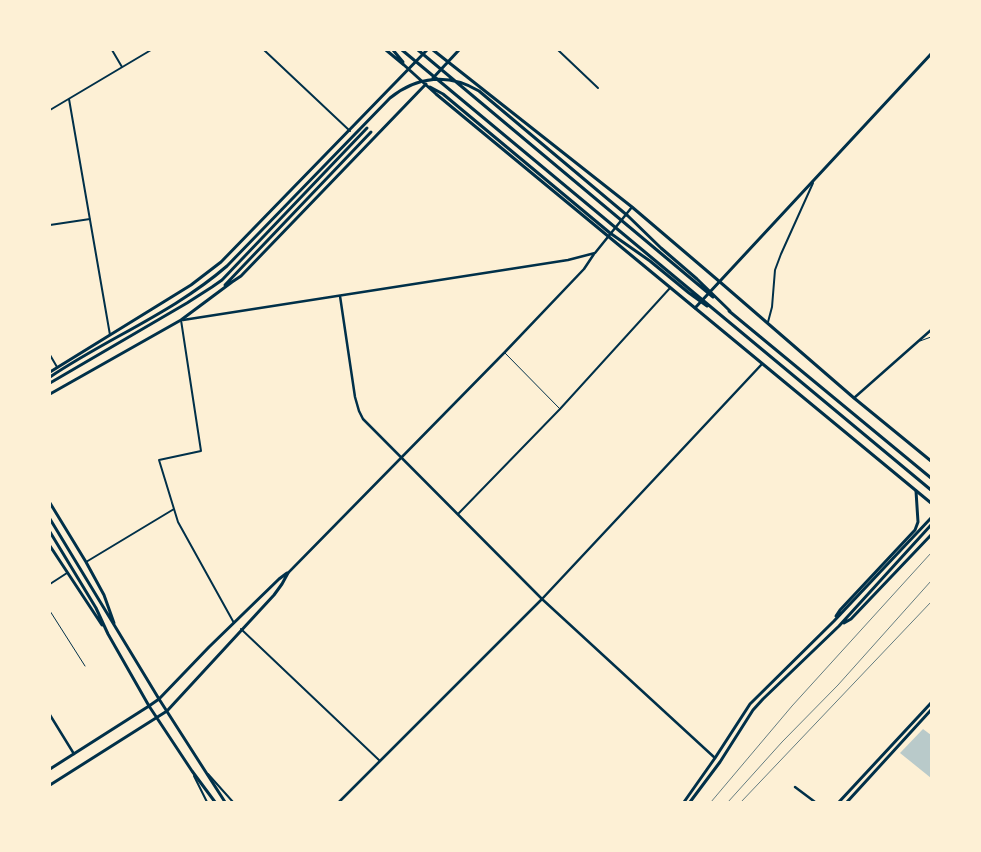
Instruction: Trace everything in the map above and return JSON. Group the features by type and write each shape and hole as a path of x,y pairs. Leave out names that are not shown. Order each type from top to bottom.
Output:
{"main road":[{"path":"386,50 931,503"},
{"path":"393,50 404,65"},
{"path":"402,50 931,490"},
{"path":"418,50 931,478"},
{"path":"50,378 58,369 191,285 221,262 427,50"},
{"path":"433,50 632,207 768,325 931,461"},
{"path":"50,394 181,320 241,276 390,120 460,50"},
{"path":"695,308 931,54"},
{"path":"50,372 173,304 211,280 227,266 390,98 402,89 426,80 456,81 479,91 628,216 661,248 698,279 730,311"},
{"path":"427,86 435,89 452,101 610,233 650,261 688,293 724,317"},
{"path":"50,383 188,303 217,284 367,128"},
{"path":"222,289 371,132"},
{"path":"834,621 840,610 915,530 918,522 916,491"},
{"path":"50,503 86,562 104,596 117,631"},
{"path":"684,802 750,704 834,621 931,518"},
{"path":"50,519 159,699 225,802"},
{"path":"690,802 720,762 753,710 839,626 931,525"},
{"path":"50,532 96,608 108,634"},
{"path":"839,626 850,619 931,535"},
{"path":"50,546 108,634 149,706 192,771 215,801"},
{"path":"50,769 159,699 279,579 288,573"},
{"path":"50,785 167,711 274,594 288,573"},
{"path":"839,802 931,703"},
{"path":"847,802 931,710"}],"street":[{"path":"112,50 122,67"},
{"path":"50,110 152,50"},
{"path":"264,50 350,131"},
{"path":"558,50 598,88"},
{"path":"69,99 110,335"},
{"path":"768,325 772,308 775,270 780,254 814,181"},
{"path":"288,573 584,269 595,252 632,207"},
{"path":"50,225 90,219"},
{"path":"234,623 178,522 160,460 201,451 181,320 568,260 595,252"},
{"path":"458,514 560,409 670,288"},
{"path":"340,296 355,397 363,419 542,599 715,758"},
{"path":"854,398 931,330"},
{"path":"50,355 58,369"},
{"path":"339,802 542,599 762,364"},
{"path":"86,562 174,509"},
{"path":"50,584 67,573"},
{"path":"241,629 380,761"},
{"path":"50,714 74,754"},
{"path":"200,765 233,802"},
{"path":"192,771 207,802"},
{"path":"795,787 815,802"}],"lane":[{"path":"916,342 931,337"},
{"path":"504,353 560,409"},
{"path":"50,611 86,666"}],"shaded area":[{"path":"923,729 931,735 931,778 900,753"}],"railway":[{"path":"711,802 792,706 931,553"},
{"path":"728,802 782,742 838,685 931,581"},
{"path":"741,802 931,602"}]}
